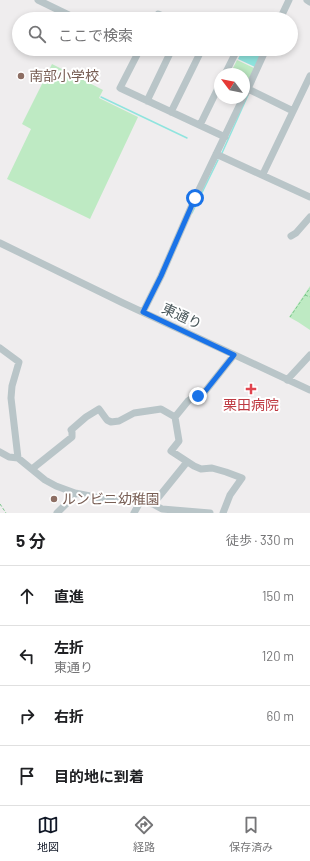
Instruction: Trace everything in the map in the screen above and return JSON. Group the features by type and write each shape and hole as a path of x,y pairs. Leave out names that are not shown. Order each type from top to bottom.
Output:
{"street":[{"path":"38,0 63,12"},
{"path":"283,12 289,0"},
{"path":"136,56 120,88 225,137"},
{"path":"147,101 169,56"},
{"path":"172,112 199,56"},
{"path":"228,68 234,56"},
{"path":"250,80 262,56"},
{"path":"263,174 293,111 307,92 310,76"},
{"path":"250,90 293,111"},
{"path":"200,125 214,96"},
{"path":"143,312 161,276 195,198 241,104"},
{"path":"216,154 263,174 310,197"},
{"path":"291,236 296,233 310,217"},
{"name":"東通り","path":"0,243 310,390"},
{"path":"0,348 19,362 12,386 11,398 18,458"},
{"path":"175,416 188,401 203,394 234,355"},
{"path":"287,380 310,356"},
{"path":"32,469 72,437 71,430 86,416 99,409 107,420 111,422 119,421 134,413 161,409 175,416"},
{"path":"175,416 179,441 171,451 187,462 201,469 212,468 242,478 230,495 223,513"},
{"path":"0,452 9,457 18,458 45,480 75,493 100,498 153,504 162,509 210,513"},
{"path":"0,461 9,457"},
{"path":"153,504 187,462"},
{"path":"58,513 75,493"},
{"path":"134,513 140,502"}],"path":[{"path":"290,317 310,288"},
{"path":"305,295 310,297"},
{"path":"0,504 6,513"}],"green space":[{"path":"237,60 254,68 250,77 250,68 233,68"},
{"path":"52,64 103,90 99,98 138,117 90,219 7,179 31,129 22,124"},
{"path":"310,286 310,330 289,317"}],"water":[{"path":"240,56 260,56 255,67 238,59"}],"waterway":[{"path":"101,97 187,138"},
{"path":"222,153 244,104"},
{"path":"192,213 218,160"}],"place":[{"name":"南部小学校","path":"21,76"},
{"name":"栗田病院","path":"251,389"},
{"name":"ルンビニ幼稚園","path":"54,499"}],"route":[{"path":"195,198 161,276 143,312 234,355 203,394 198,396"}]}
